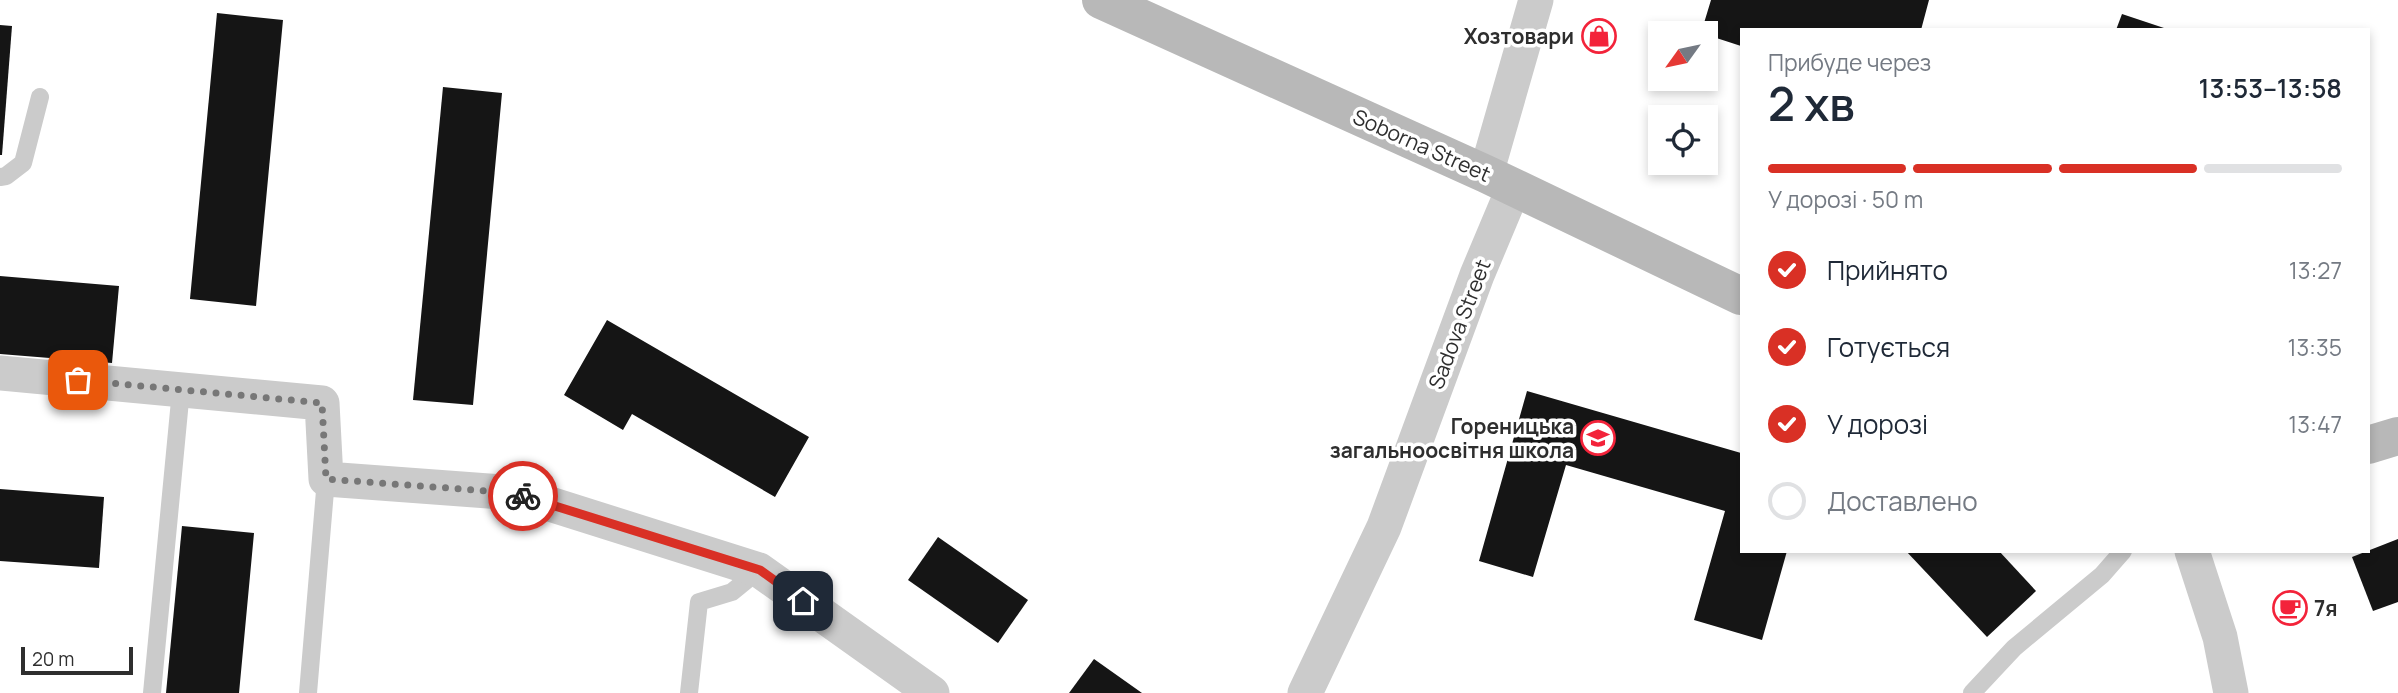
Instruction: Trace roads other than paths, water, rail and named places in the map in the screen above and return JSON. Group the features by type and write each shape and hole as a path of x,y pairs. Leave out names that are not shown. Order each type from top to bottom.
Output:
{"main road":[{"name":"Soborna Street","path":"1101,0 1500,181 1740,296"},
{"path":"2370,444 2398,436"}],"street":[{"name":"Sadova Street","path":"1305,693 1384,527 1477,275 1500,181 1536,0"},
{"path":"0,373 322,403 326,479 515,493 760,570 932,693"},
{"path":"2193,553 2220,637 2231,693"}],"lane":[{"path":"0,177 6,176 23,163 40,97"},
{"path":"152,693 181,390"},
{"path":"308,693 326,479"},
{"path":"1972,693 2014,648 2102,575 2121,553"},
{"path":"689,693 699,602 732,592 760,570"}],"place":[{"name":"Хозтовари","path":"1599,36"},
{"name":"Гореницька загальноосвітня школа","path":"1598,438"},
{"name":"7я","path":"2290,608"}]}
